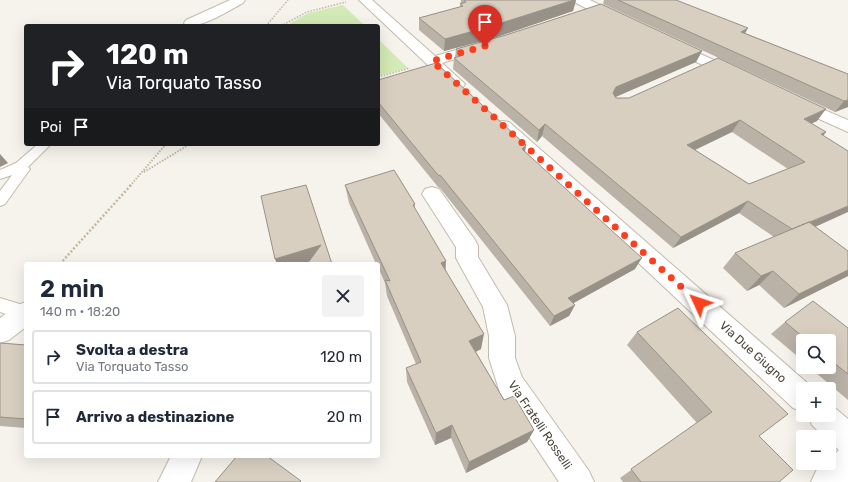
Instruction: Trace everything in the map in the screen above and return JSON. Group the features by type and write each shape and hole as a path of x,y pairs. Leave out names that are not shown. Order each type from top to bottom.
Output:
{"street":[{"path":"191,23 222,10 238,0"},
{"path":"580,0 633,26"},
{"path":"356,1 432,61 473,98"},
{"path":"578,16 598,9"},
{"path":"661,39 745,79"},
{"path":"432,61 499,42"},
{"path":"695,71 710,63"},
{"path":"779,95 848,127"},
{"name":"Via Due Giugno","path":"491,114 796,392"},
{"name":"Via Fratelli Rosselli","path":"432,194 467,246 467,258 495,305 502,336 502,358 510,384 578,482"},
{"path":"0,332 24,314"},
{"path":"830,422 848,438"},
{"path":"174,482 186,458"},
{"path":"827,482 848,462"}],"lane":[{"path":"0,176 21,166 43,146"},
{"path":"0,202 23,169 21,166"},
{"path":"0,305 24,313"}],"path":[{"path":"268,24 288,0"},
{"path":"285,24 307,12 356,1"},
{"path":"380,76 432,61"},
{"path":"62,262 164,146"},
{"path":"142,173 187,146"}],"green space":[{"path":"343,5 363,24 289,24 308,13"},
{"path":"380,41 408,68 380,75"}],"building":[{"path":"464,0 574,0 445,39 419,18 463,6 460,4 466,2"},
{"path":"618,0 676,0 748,28 741,32 848,74 848,100 844,101"},
{"path":"601,4 702,51 616,87 613,93 616,98 629,98 718,58 826,109 804,119 826,132 821,134 848,151 848,206 792,229 748,201 681,237 545,124 539,130 454,58 463,55 456,49 506,35","holes":["740,120 805,162 749,184 687,145"]},
{"path":"436,63 526,145 522,149 642,258 568,298 575,305 554,316 441,176 438,175 380,104 380,79"},
{"path":"394,170 415,204 413,205 446,261 441,263 484,334 469,341 504,400 514,396 534,430 469,462 452,425 436,433 406,368 421,362 385,280 390,281 345,185"},
{"path":"306,185 331,262 308,262 321,245 275,259 261,196"},
{"path":"809,222 848,251 848,270 799,294 773,271 761,276 735,253"},
{"path":"813,301 848,328 848,374 836,365 836,334 800,334 785,322"},
{"path":"678,308 788,414 759,436 793,470 779,482 641,482 631,469 712,412 637,332"},
{"path":"0,343 24,345 24,419 0,417"},
{"path":"235,458 270,458 301,481 300,482 215,482"}],"route":[{"path":"485,46 432,61 699,303"}]}
